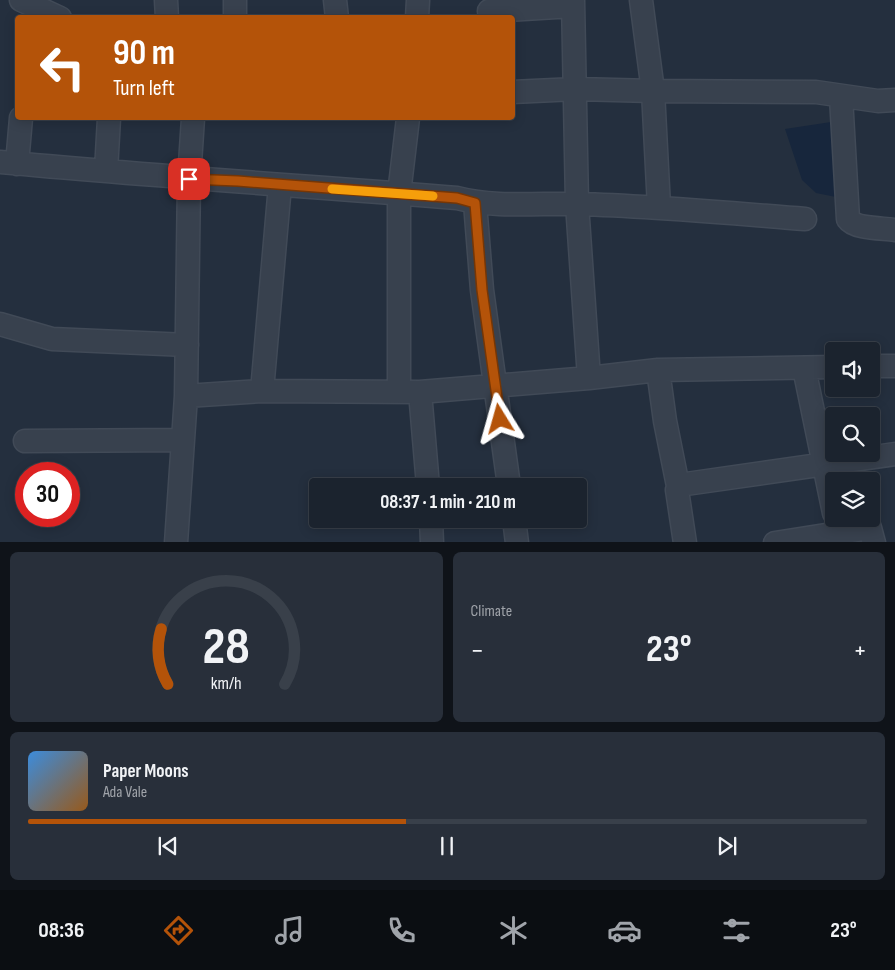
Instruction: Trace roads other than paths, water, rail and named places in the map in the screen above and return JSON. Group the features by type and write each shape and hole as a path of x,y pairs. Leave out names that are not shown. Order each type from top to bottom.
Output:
{"street":[{"path":"166,0 167,15"},
{"path":"235,0 235,15"},
{"path":"335,0 337,15"},
{"path":"417,15 418,0"},
{"path":"642,0 653,91 659,208"},
{"path":"489,10 573,3 577,204 589,378"},
{"path":"26,7 51,15"},
{"path":"515,92 576,89 816,92 878,101 895,100"},
{"path":"841,96 848,219 851,223 858,226 895,230"},
{"path":"20,120 9,163 106,170 189,179 457,198 475,203 577,204 805,219"},
{"path":"106,170 109,120"},
{"path":"176,542 186,396 189,179 193,120"},
{"path":"408,120 399,194 409,392 426,478"},
{"path":"262,391 280,185"},
{"path":"475,203 482,290 508,478"},
{"path":"0,324 52,339 187,346"},
{"path":"880,366 895,366"},
{"path":"186,396 262,391 409,392 589,378 658,370 825,367"},
{"path":"804,368 826,472"},
{"path":"658,370 678,486 685,542"},
{"path":"25,441 183,440"},
{"path":"678,486 685,483 895,454"},
{"path":"775,542 825,525"},
{"path":"864,527 870,528 874,542"},
{"path":"431,528 432,542"},
{"path":"515,528 517,542"}],"water":[{"path":"831,122 836,197 816,193 802,180 785,129"}]}
